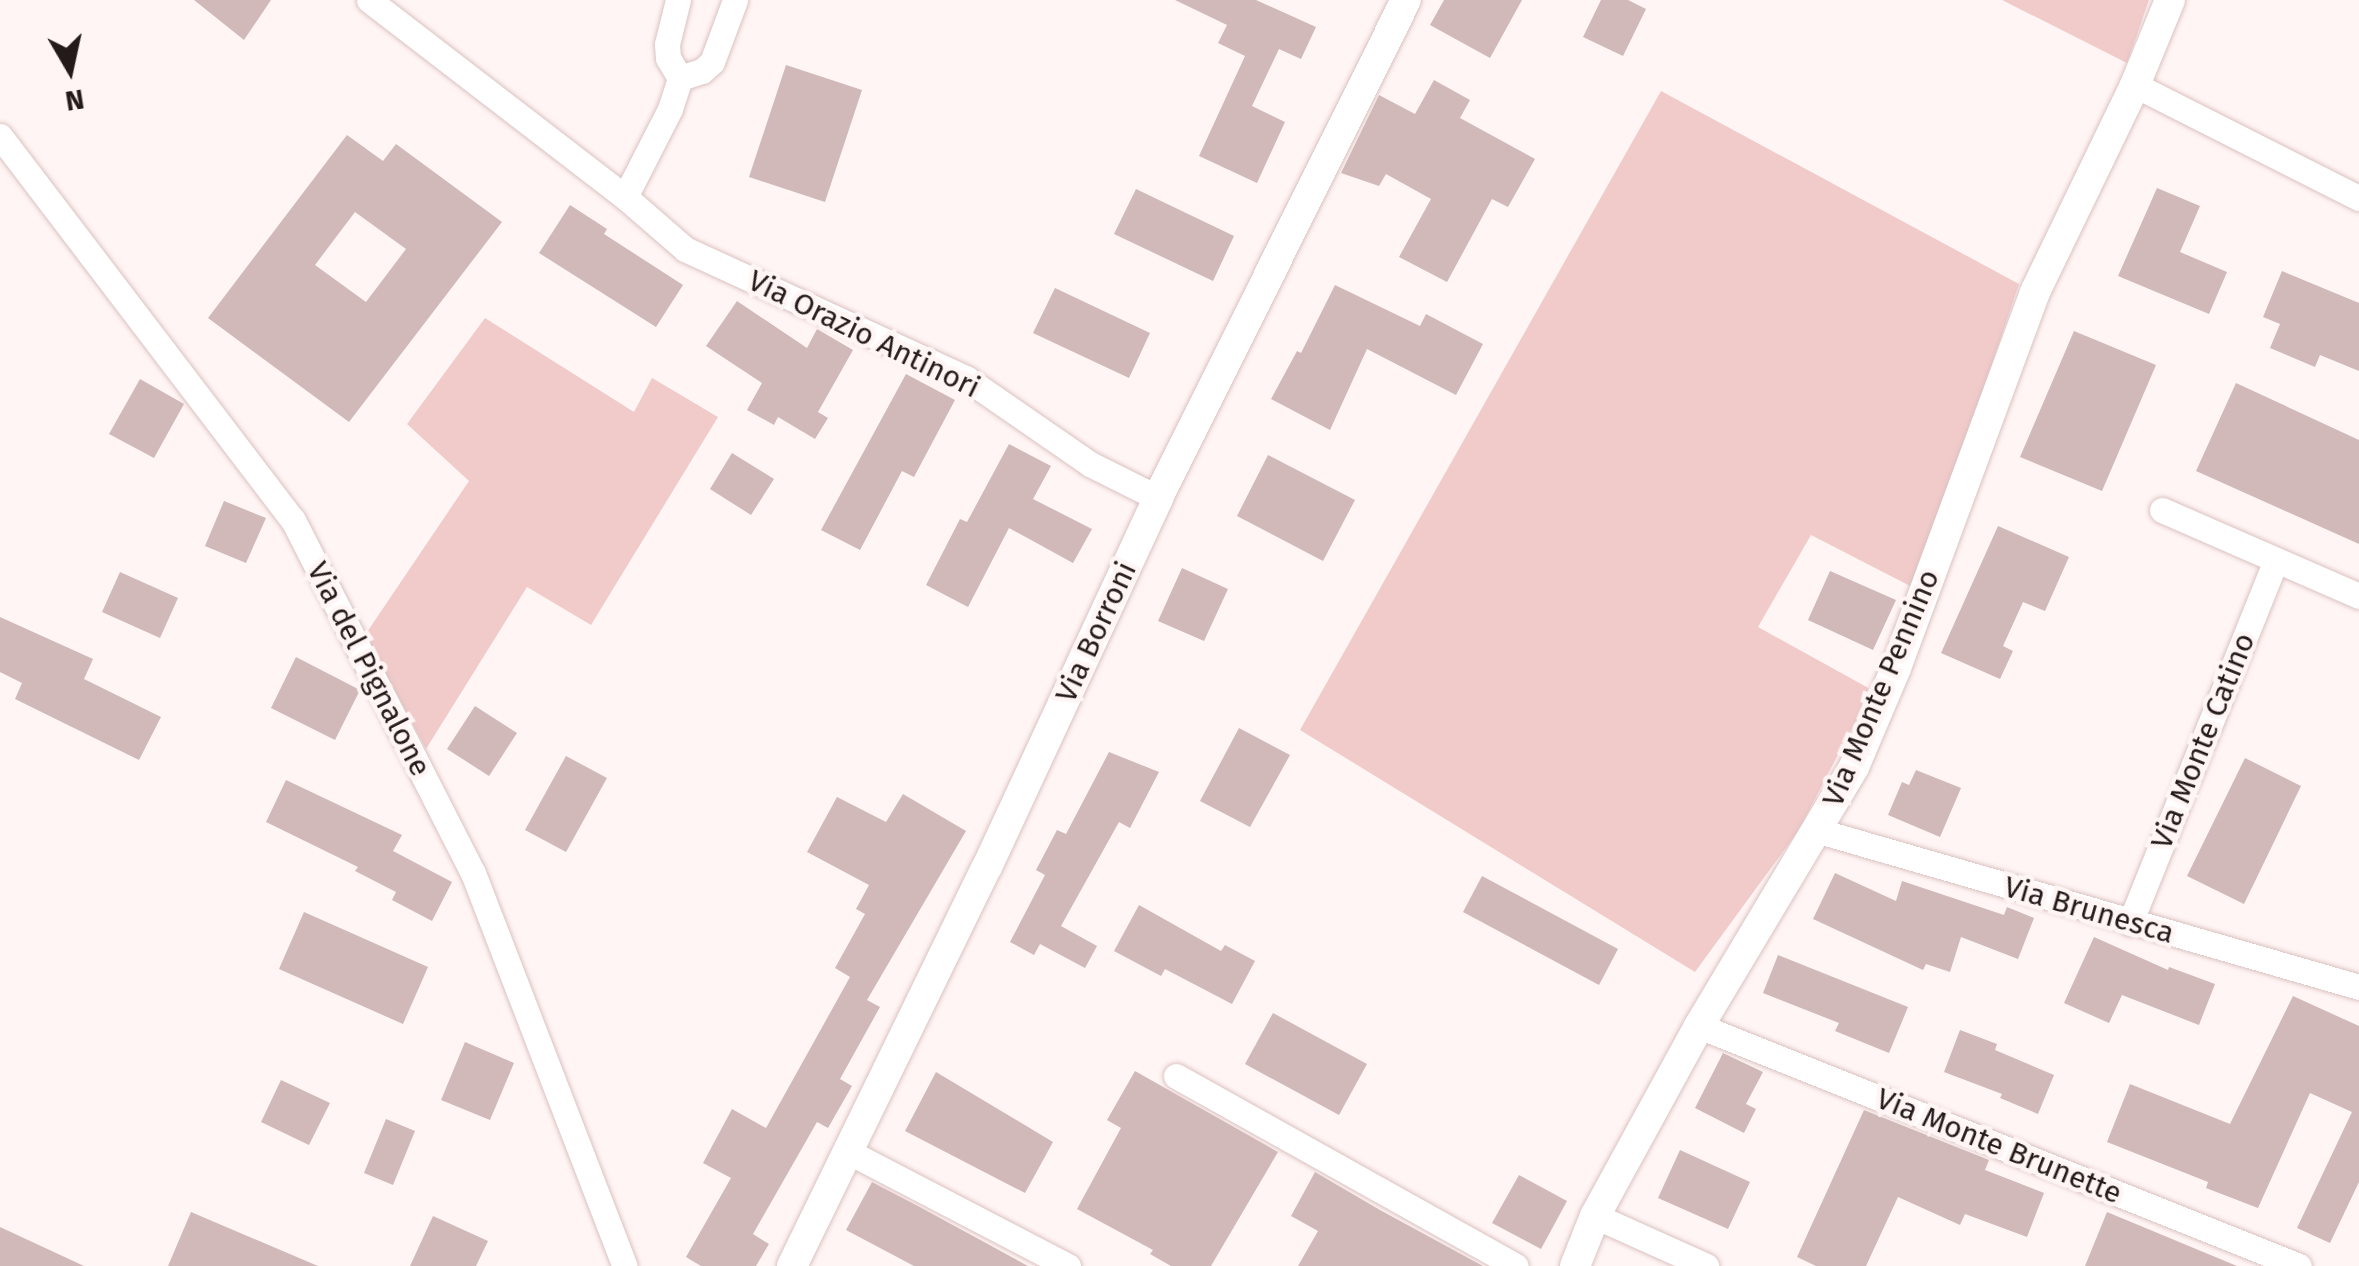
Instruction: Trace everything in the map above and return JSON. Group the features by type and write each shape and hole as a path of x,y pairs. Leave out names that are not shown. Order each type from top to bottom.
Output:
{"street":[{"name":"Via Orazio Antinori","path":"370,0 625,197 685,249 967,379 1090,464 1158,498"},
{"path":"625,197 670,109 680,78 668,58 667,44 678,0"},
{"path":"680,78 702,72 712,62 735,0"},
{"name":"Via Borroni","path":"792,1266 850,1152 1158,498 1406,0"},
{"name":"Via Monte Pennino","path":"1575,1266 1594,1216 1699,1026 1819,831 1854,766 1896,668 2035,292 2135,85 2170,0"},
{"path":"2135,85 2359,198"},
{"name":"Via del Pignalone","path":"0,136 293,520 473,873 625,1266"},
{"path":"2162,510 2359,596"},
{"name":"Via Monte Catino","path":"2130,923 2276,560"},
{"name":"Via Brunesca","path":"1819,831 2359,987"},
{"name":"Via Monte Brunette","path":"1699,1026 2299,1266"},
{"path":"1176,1076 1516,1266"},
{"path":"850,1152 1068,1266"},
{"path":"1594,1216 1706,1266"}],"shaded area":[{"path":"2002,0 2149,0 2127,63"},
{"path":"1661,91 2019,284 1916,589 1811,535 1758,627 1872,690 1798,831 1695,972 1300,730"},
{"path":"485,318 634,412 652,378 718,417 591,625 527,587 426,749 365,635 469,481 407,424"}],"building":[{"path":"194,0 271,0 244,40"},
{"path":"1175,0 1256,0 1316,27 1301,59 1279,49 1252,106 1285,122 1257,183 1199,156 1245,56 1218,43 1227,25"},
{"path":"1444,0 1522,0 1490,58 1430,25"},
{"path":"1601,0 1628,0 1646,9 1623,56 1583,37"},
{"path":"786,65 862,90 825,202 749,177"},
{"path":"1434,80 1470,100 1460,118 1535,159 1508,207 1492,199 1447,282 1399,257 1431,199 1386,174 1379,186 1341,173 1379,95 1415,114"},
{"path":"347,135 383,161 396,144 502,222 349,422 208,318","holes":["355,212 406,249 366,302 315,265"]},
{"path":"2157,188 2200,206 2180,252 2227,272 2209,314 2118,276"},
{"path":"1136,189 1234,236 1213,281 1114,234"},
{"path":"570,205 607,229 604,234 683,285 656,327 539,253"},
{"path":"2282,271 2359,303 2359,371 2320,355 2315,367 2270,348 2280,324 2263,317"},
{"path":"1335,285 1420,326 1426,314 1483,344 1456,395 1367,349 1330,430 1271,399 1297,351 1301,353"},
{"path":"1055,288 1150,333 1129,378 1033,333"},
{"path":"737,301 807,348 817,329 853,350 818,412 828,418 815,439 778,417 774,425 747,410 762,383 706,346"},
{"path":"2074,331 2156,365 2102,491 2020,457"},
{"path":"906,374 955,400 914,477 902,471 860,550 821,530"},
{"path":"140,379 184,404 154,458 109,434"},
{"path":"2236,383 2359,440 2359,544 2196,471"},
{"path":"1009,444 1051,466 1033,499 1092,529 1073,563 1009,528 968,607 926,585 960,519 967,522"},
{"path":"732,453 774,479 751,515 710,489"},
{"path":"1268,455 1355,500 1323,561 1237,516"},
{"path":"224,501 266,518 246,563 205,546"},
{"path":"1998,526 2069,557 2045,611 2023,602 2003,646 2013,651 2000,679 1941,653"},
{"path":"1182,568 1228,589 1204,641 1158,621"},
{"path":"1830,571 1896,600 1873,650 1808,620"},
{"path":"120,572 178,598 160,638 102,612"},
{"path":"0,617 93,659 84,679 161,717 139,760 15,699 22,683 0,672"},
{"path":"296,657 360,690 335,740 271,708"},
{"path":"475,706 517,733 489,776 447,749"},
{"path":"1239,728 1290,755 1250,827 1200,801"},
{"path":"1109,752 1159,772 1130,828 1119,822 1061,926 1097,946 1085,968 1040,944 1034,955 1010,942 1045,875 1036,870 1057,830 1066,834"},
{"path":"566,756 607,778 566,852 525,830"},
{"path":"2245,758 2301,786 2244,904 2187,876"},
{"path":"1916,770 1961,788 1940,837 1888,815 1902,782 1909,785"},
{"path":"286,780 402,835 393,851 452,882 432,921 392,900 396,892 355,871 358,867 266,822"},
{"path":"903,794 966,831 867,1000 880,1007 840,1079 852,1086 828,1128 817,1122 753,1234 769,1244 756,1266 701,1266 686,1257 731,1178 703,1163 732,1109 766,1128 850,977 835,968 865,914 856,909 869,885 807,852 837,797 886,822"},
{"path":"1835,873 1896,901 1902,881 2004,915 2007,907 2034,918 2018,959 1961,937 1950,972 1926,964 1923,970 1813,919"},
{"path":"1482,876 1618,949 1599,985 1463,912"},
{"path":"1139,905 1221,951 1225,945 1255,961 1232,1004 1165,969 1161,976 1114,951"},
{"path":"304,912 428,967 403,1024 279,969"},
{"path":"2094,937 2168,970 2169,967 2215,984 2199,1025 2122,995 2109,1023 2064,1003"},
{"path":"1778,955 1908,1007 1889,1053 1835,1031 1839,1023 1763,993"},
{"path":"2293,996 2359,1026 2359,1182 2330,1243 2297,1228 2352,1112 2310,1093 2258,1208 2206,1188 2208,1182 2107,1142 2130,1084 2230,1124"},
{"path":"1273,1013 1367,1064 1339,1115 1245,1064"},
{"path":"1960,1030 1997,1044 1995,1050 2054,1075 2038,1114 2000,1098 2002,1094 1944,1072"},
{"path":"465,1042 514,1063 490,1120 441,1100"},
{"path":"1723,1053 1763,1072 1746,1104 1756,1109 1744,1133 1695,1108"},
{"path":"1135,1071 1278,1152 1211,1266 1171,1266 1150,1254 1153,1250 1077,1209 1121,1128 1107,1120"},
{"path":"936,1072 1053,1142 1025,1193 905,1131"},
{"path":"281,1080 330,1103 309,1145 261,1122"},
{"path":"1864,1110 1989,1160 1985,1170 2044,1193 2027,1237 1965,1214 1960,1225 1898,1197 1866,1266 1816,1266 1797,1257"},
{"path":"386,1119 415,1131 393,1185 364,1173"},
{"path":"1680,1150 1750,1182 1728,1229 1658,1198"},
{"path":"1315,1172 1483,1266 1298,1266 1318,1231 1291,1216"},
{"path":"1519,1175 1567,1201 1541,1249 1492,1223"},
{"path":"872,1182 1028,1266 914,1266 846,1230"},
{"path":"191,1212 318,1266 168,1266"},
{"path":"2107,1212 2237,1266 2085,1266"},
{"path":"433,1216 488,1241 476,1266 410,1266"},
{"path":"0,1227 84,1266 0,1266"}]}
